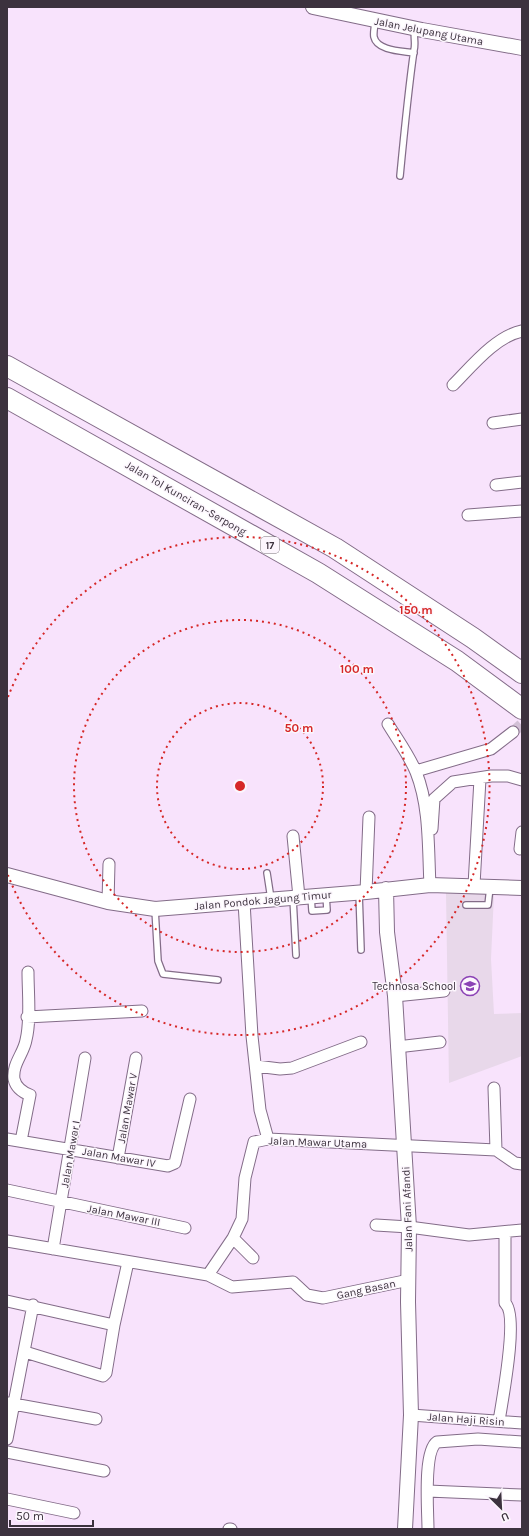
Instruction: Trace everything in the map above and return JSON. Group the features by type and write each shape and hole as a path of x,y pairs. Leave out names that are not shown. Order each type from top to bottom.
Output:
{"highway":[{"path":"7,366 335,548 473,638 522,673"},
{"name":"Jalan Tol Kunciran–Serpong","path":"7,398 145,474 318,573 457,661 522,709"}],"street":[{"name":"Jalan Jelupang Utama","path":"314,7 375,20 417,34 522,50"},
{"path":"453,385 498,342 508,336 522,331"},
{"path":"493,423 522,419"},
{"path":"496,485 522,482"},
{"path":"468,515 522,511"},
{"path":"388,724 416,771 425,807 430,885"},
{"path":"416,771 491,749 513,732"},
{"path":"431,838 434,799 453,782 497,776 508,776 522,780"},
{"path":"474,885 480,779"},
{"path":"363,892 369,817"},
{"path":"520,849 522,832"},
{"path":"293,836 301,897"},
{"path":"108,902 109,864"},
{"name":"Jalan Pondok Jagung Timur","path":"7,875 108,902 155,908 244,902 430,885 474,885 522,888"},
{"name":"Jalan Fani Afandi","path":"386,889 387,932 395,996 409,1227 411,1415 406,1529"},
{"path":"244,902 249,989 260,1110 268,1139"},
{"path":"21,1141 30,1095 21,1091 16,1085 14,1076 16,1063 26,1041 28,972"},
{"path":"395,996 444,991"},
{"path":"27,1017 142,1011"},
{"path":"256,1066 280,1069 292,1068 361,1042"},
{"path":"397,1047 440,1042"},
{"name":"Jalan Mawar I","path":"53,1249 86,1058"},
{"name":"Jalan Mawar V","path":"118,1158 136,1058"},
{"path":"494,1088 496,1150 516,1163 522,1164"},
{"name":"Jalan Mawar IV","path":"7,1139 70,1148 168,1166 175,1162 190,1099"},
{"name":"Jalan Mawar Utama","path":"208,1275 233,1238 242,1219 245,1178 251,1149 254,1142 268,1139 496,1150"},
{"name":"Jalan Mawar III","path":"7,1190 62,1203 185,1228"},
{"path":"376,1226 409,1227 469,1235 522,1230"},
{"path":"499,1421 511,1336 510,1310 505,1303 505,1232"},
{"path":"233,1238 253,1258"},
{"path":"7,1241 208,1275"},
{"path":"25,1352 103,1376 108,1370 114,1325 128,1262"},
{"name":"Gang Basan","path":"208,1275 232,1287 293,1282 307,1295 323,1298 409,1280"},
{"path":"7,1300 114,1325"},
{"path":"7,1438 11,1404 25,1352 33,1306"},
{"path":"11,1404 96,1418"},
{"name":"Jalan Haji Risin","path":"411,1415 522,1423"},
{"path":"428,1529 428,1462 430,1448 437,1442 478,1439 522,1442"},
{"path":"7,1452 104,1471"},
{"path":"428,1491 522,1495"},
{"path":"7,1500 74,1513"}],"lane":[{"path":"375,20 374,36 378,44 385,48 414,53"},
{"path":"400,176 417,34"},
{"path":"268,873 271,899"},
{"path":"466,905 488,905 490,886"},
{"path":"361,950 363,892"},
{"path":"296,955 301,897"},
{"path":"155,908 158,961 163,974 218,980"}],"shaded area":[{"name":"Technosa School","path":"446,893 494,894 491,959 494,1014 522,1013 522,1056 449,1083"}],"tunnel":[{"path":"513,732 522,724"}],"place":[{"name":"Technosa School","path":"470,986"}]}
